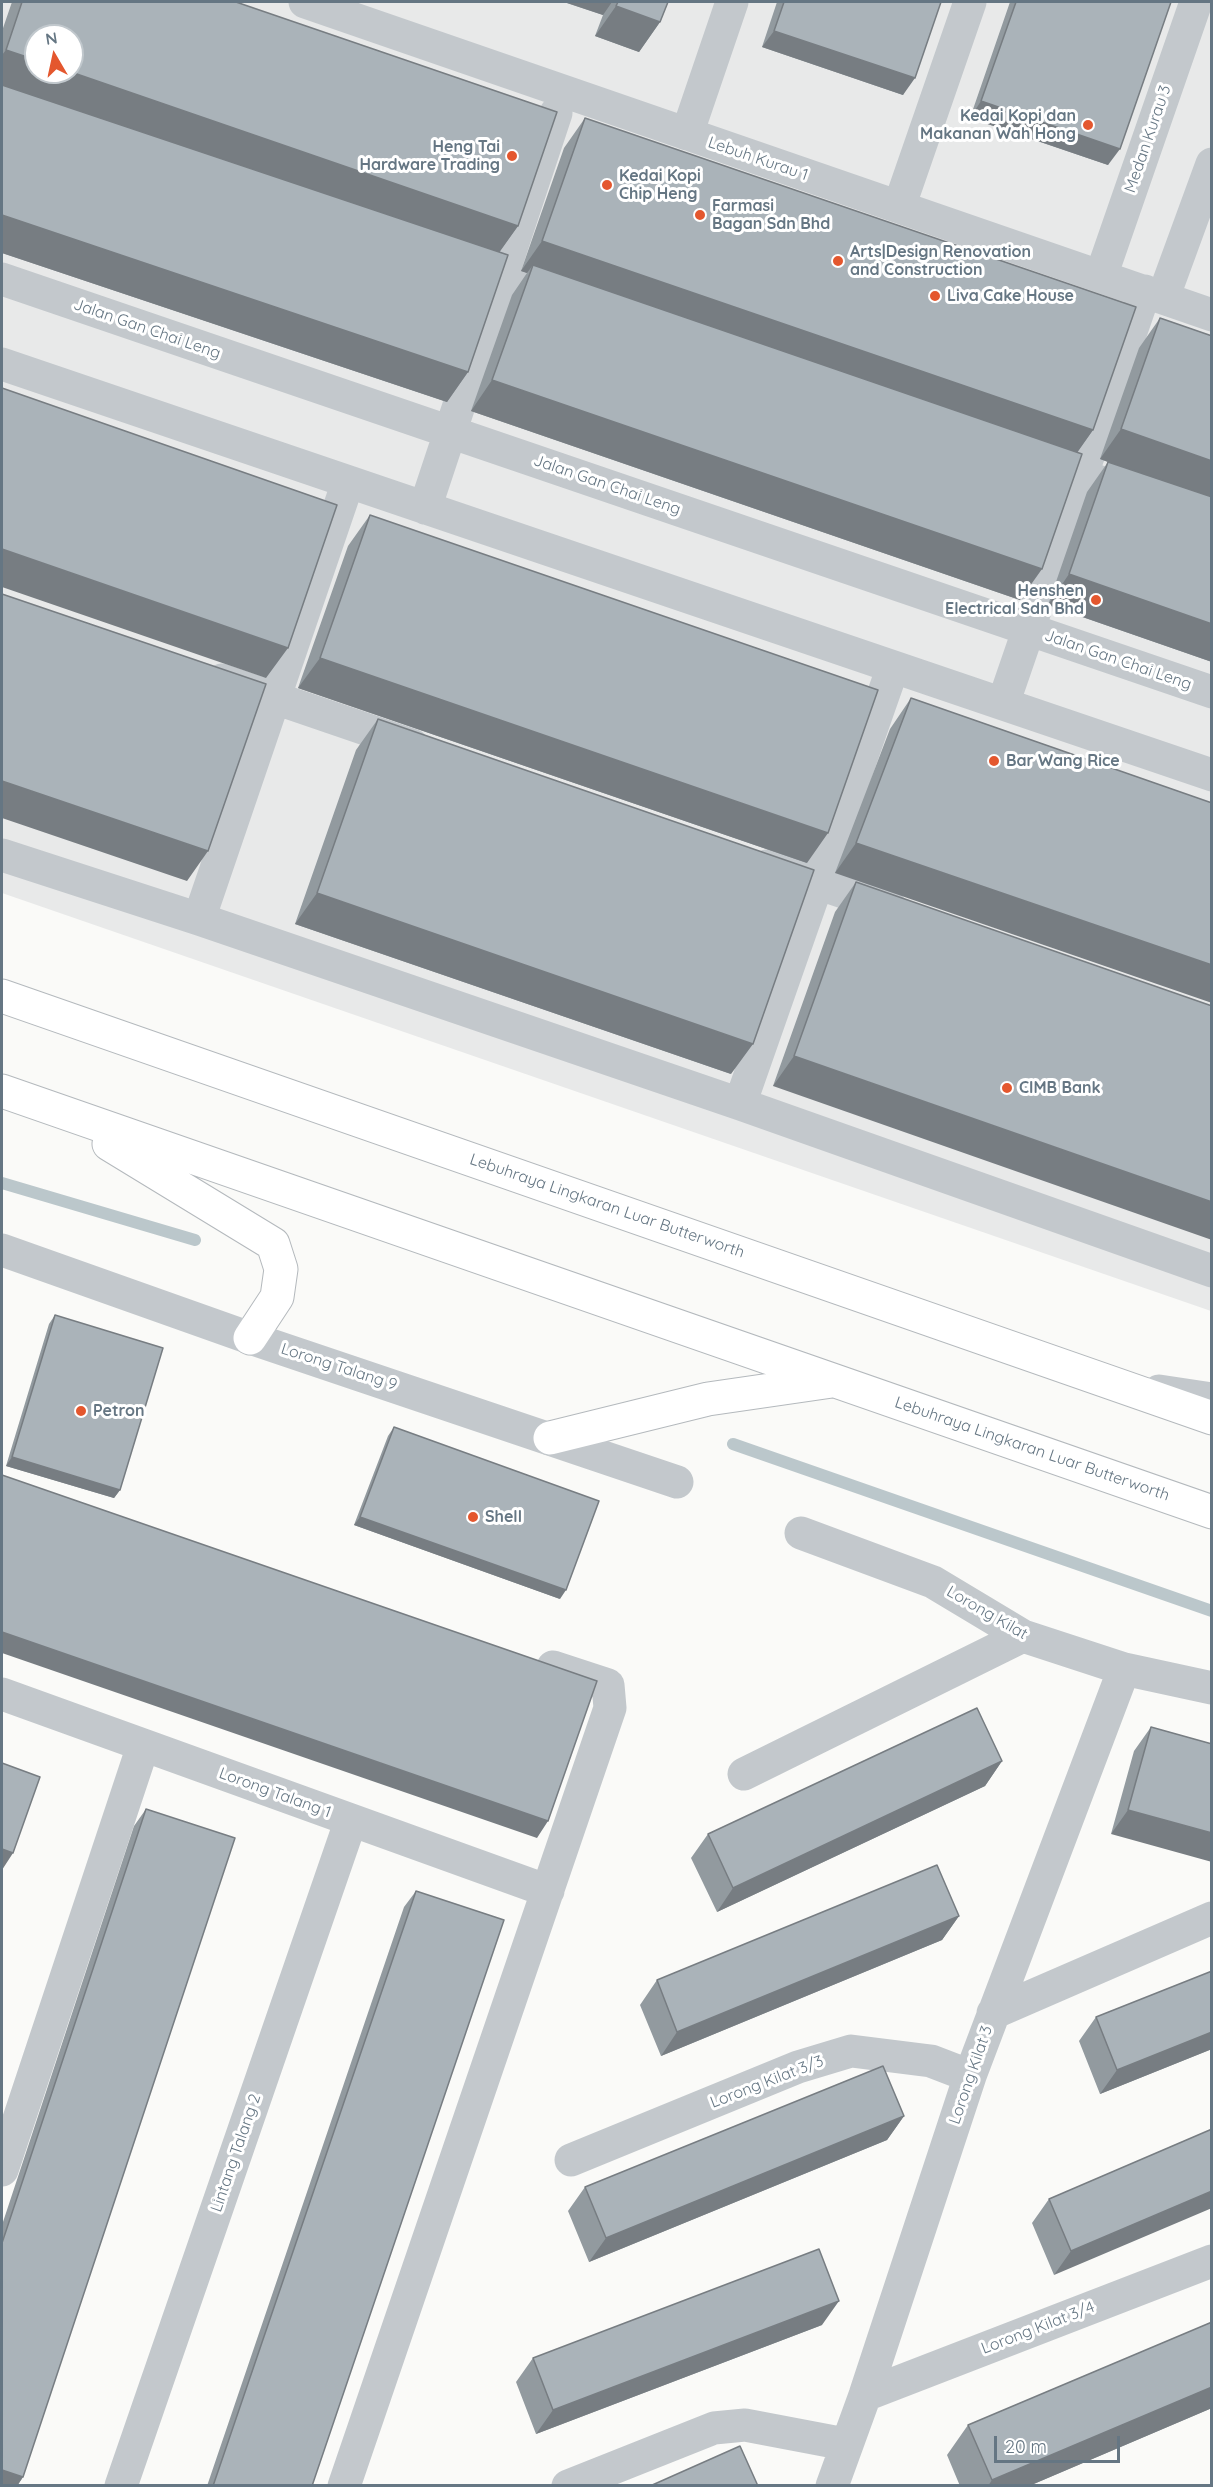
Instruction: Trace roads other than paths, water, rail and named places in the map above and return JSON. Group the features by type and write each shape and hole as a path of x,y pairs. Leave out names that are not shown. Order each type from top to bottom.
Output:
{"highway":[{"name":"Lebuhraya Lingkaran Luar Butterworth","path":"2,996 1212,1418"},
{"name":"Lebuhraya Lingkaran Luar Butterworth","path":"2,1092 1212,1512"},
{"path":"57,1111 273,1244 280,1269 277,1297 250,1338"},
{"path":"550,1438 708,1399 837,1381"}],"street":[{"name":"Lebuh Kurau 1","path":"305,2 378,13 563,92 1212,315"},
{"path":"687,134 732,2"},
{"path":"898,207 970,2"},
{"name":"Medan Kurau 3","path":"1101,276 1196,2"},
{"path":"425,508 563,92"},
{"path":"1003,704 1082,476 1154,295 1212,164"},
{"path":"433,256 591,309"},
{"name":"Jalan Gan Chai Leng","path":"2,279 1212,692"},
{"path":"2,364 1212,775"},
{"path":"1003,449 1212,519"},
{"path":"199,919 348,482"},
{"path":"741,1104 892,667"},
{"path":"198,672 444,756"},
{"path":"2,855 199,919 741,1104 1212,1271"},
{"path":"738,856 919,918"},
{"name":"Lorong Talang 9","path":"2,1250 250,1338 677,1482"},
{"path":"1121,1385 1212,1399"},
{"name":"Lorong Kilat","path":"801,1533 933,1581 1023,1636 1124,1669 1212,1688"},
{"path":"744,1774 1023,1636"},
{"path":"344,2486 610,1708 608,1685 529,1658"},
{"name":"Lorong Kilat 3","path":"832,2486 845,2444 865,2395 969,2076 1124,1669"},
{"name":"Lorong Talang 1","path":"2,1694 548,1891"},
{"path":"2,2170 143,1746"},
{"name":"Lintang Talang 2","path":"121,2486 351,1820"},
{"path":"993,2013 1212,1918"},
{"name":"Lorong Kilat 3/3","path":"571,2160 798,2067 851,2051 931,2061 969,2076"},
{"name":"Lorong Kilat 3/4","path":"865,2395 1212,2261"},
{"path":"568,2486 714,2428 745,2426 845,2444"}],"waterway":[{"path":"2,1183 195,1240"},
{"path":"733,1444 1212,1611"}],"place":[{"name":"Kedai Kopi dan Makanan Wah Hong","path":"1088,125"},
{"name":"Heng Tai Hardware Trading","path":"512,156"},
{"name":"Kedai Kopi Chip Heng","path":"607,185"},
{"name":"Farmasi Bagan Sdn Bhd","path":"700,215"},
{"name":"Arts|Design Renovation and Construction","path":"838,261"},
{"name":"Liva Cake House","path":"935,296"},
{"name":"Henshen Electrical Sdn Bhd","path":"1096,600"},
{"name":"Bar Wang Rice","path":"994,761"},
{"name":"CIMB Bank","path":"1007,1088"},
{"name":"Petron","path":"81,1411"},
{"name":"Shell","path":"473,1517"}]}
